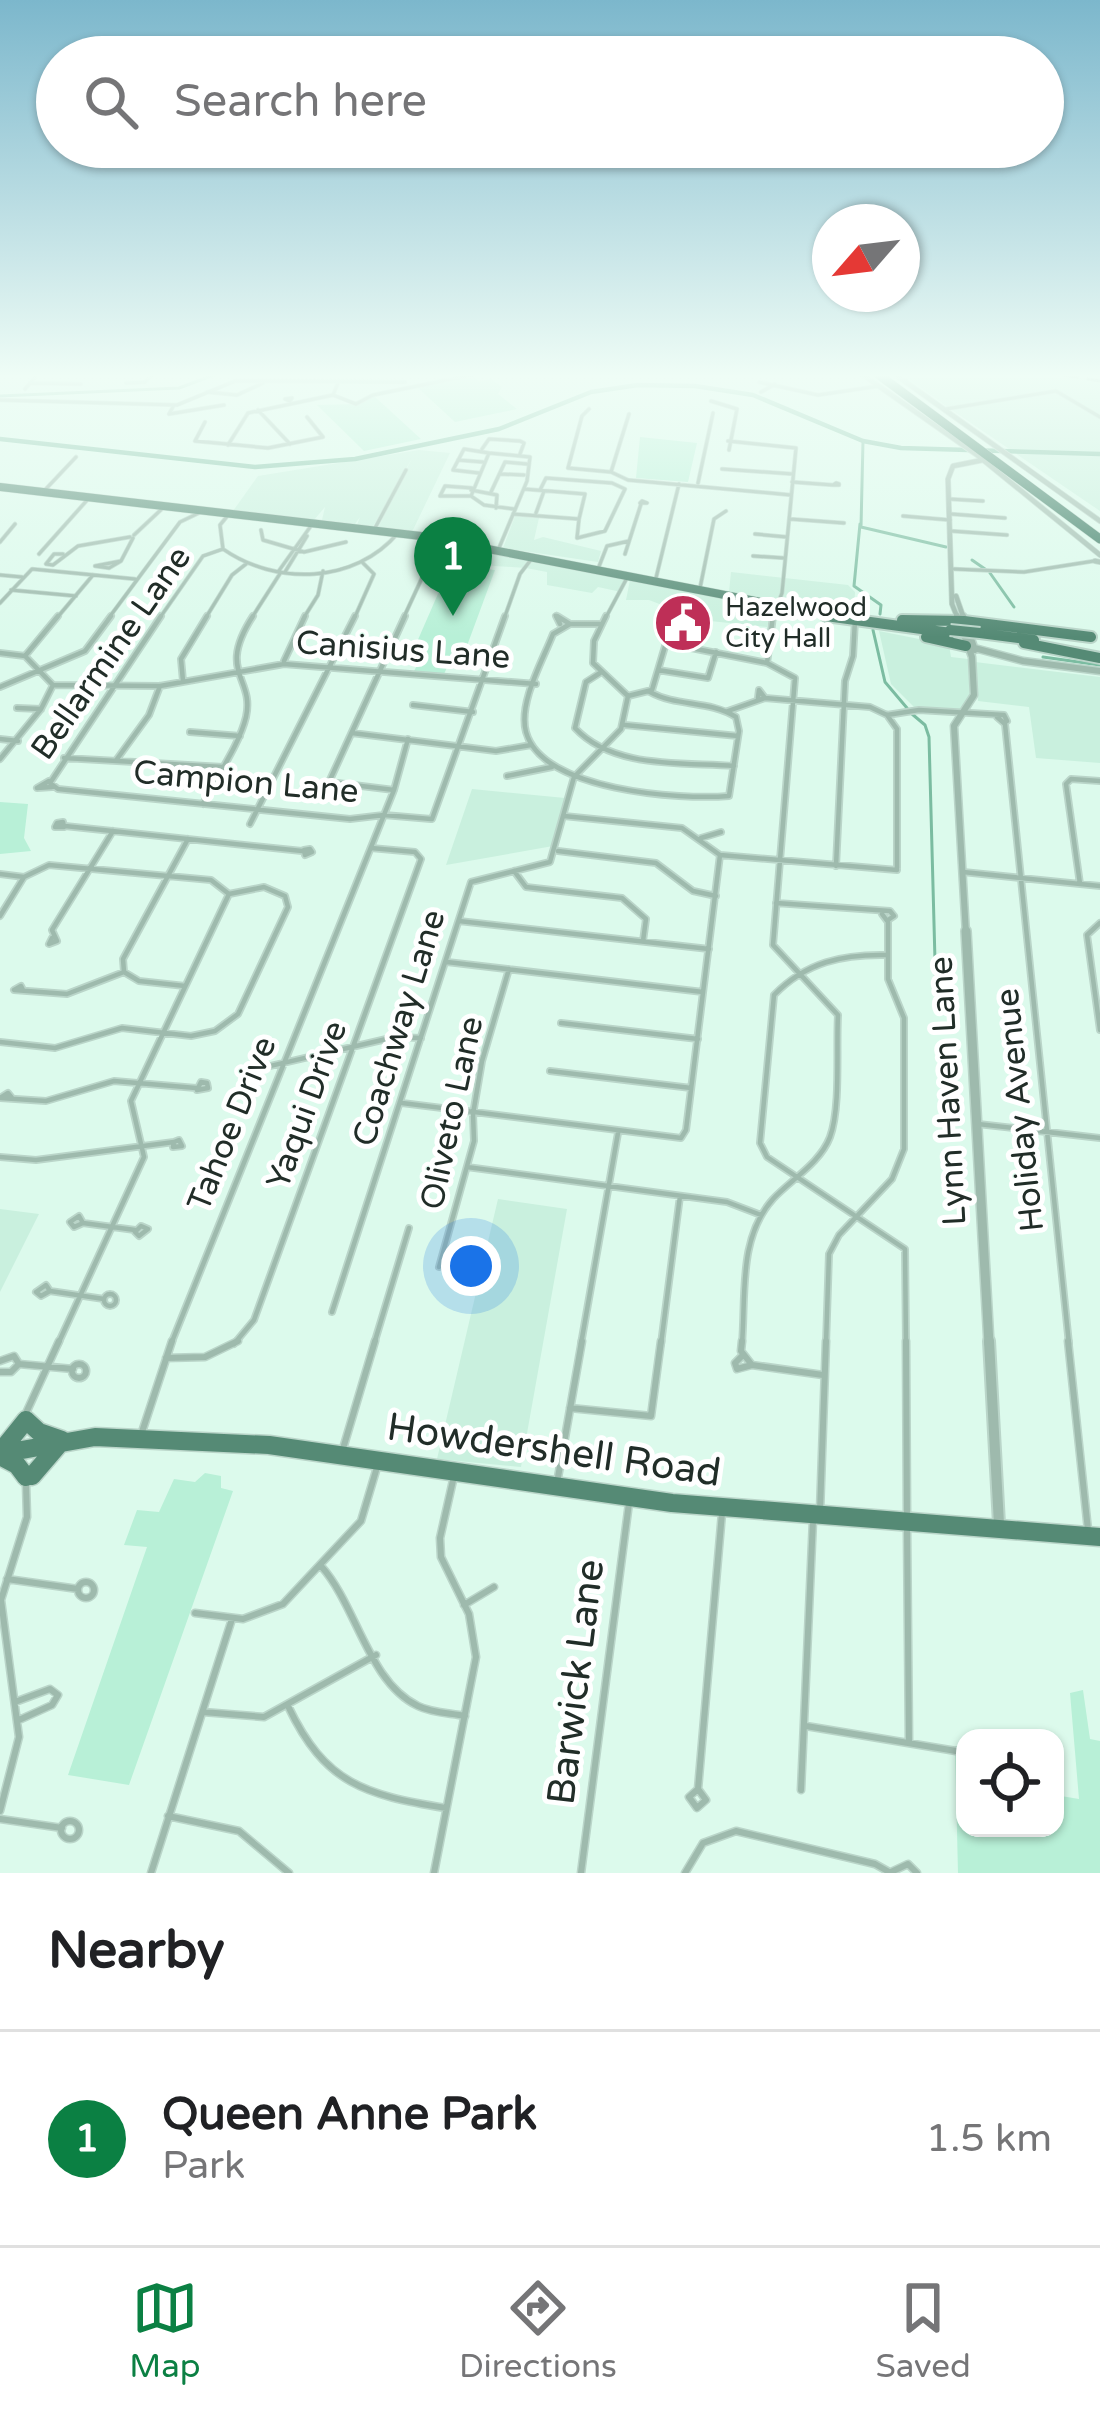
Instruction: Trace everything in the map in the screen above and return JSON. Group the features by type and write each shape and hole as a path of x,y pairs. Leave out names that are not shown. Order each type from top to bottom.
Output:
{"highway":[{"path":"1000,462 1100,538"},
{"path":"1000,462 1100,538"}],"main road":[{"path":"0,488 440,539 760,603 1095,657"},
{"path":"705,591 855,620 966,635 1057,642 1096,636"},
{"path":"855,620 966,635 1096,636"},
{"path":"1095,657 1072,647 1096,636"},
{"path":"26,1420 39,1432 63,1440 29,1476 0,1454 26,1420"},
{"name":"Howdershell Road","path":"0,1454 63,1440 140,1437 341,1453 722,1508 1095,1537"}],"street":[{"path":"43,493 71,462"},
{"path":"457,462 454,471 481,468"},
{"path":"465,462 525,475"},
{"path":"471,491 484,462"},
{"path":"491,492 505,462"},
{"path":"498,550 524,489 527,464 509,462"},
{"path":"567,462 566,467 611,472 628,480 791,495"},
{"path":"611,472 614,462"},
{"path":"697,485 702,462"},
{"path":"767,663 781,605 794,462"},
{"path":"961,462 953,466 949,499 956,595 966,635 1023,661 1100,670"},
{"path":"997,462 1099,560"},
{"path":"1004,462 1100,521"},
{"path":"722,469 793,474"},
{"path":"374,530 406,470"},
{"path":"524,489 542,490 586,494 577,538 589,539 606,531 617,517 626,489 612,483 546,478 542,490 535,516"},
{"path":"792,482 833,485"},
{"path":"656,581 679,484"},
{"path":"471,491 491,492 500,499 496,508"},
{"path":"471,491 496,508 579,520"},
{"path":"40,554 89,498"},
{"path":"949,499 983,501"},
{"path":"625,554 641,504"},
{"path":"121,561 132,537 165,506"},
{"path":"0,687 85,651 180,522 203,511"},
{"path":"705,591 714,520 726,511"},
{"path":"229,514 220,525 223,548 246,564 282,572 323,571 362,562 383,551 398,533"},
{"path":"903,516 1005,518"},
{"path":"789,519 844,523"},
{"path":"0,542 15,524"},
{"path":"203,804 240,736 248,699 239,671 238,639 310,527"},
{"path":"261,530 268,544 295,551 346,542"},
{"path":"951,531 1007,535"},
{"path":"755,535 787,537"},
{"path":"63,554 95,540 132,537"},
{"path":"394,790 327,783 440,539"},
{"path":"598,570 607,547 629,541"},
{"name":"Bellarmine Lane","path":"53,786 64,758 203,556 223,548"},
{"path":"753,556 784,558"},
{"path":"461,744 520,574 533,557"},
{"path":"954,569 1024,572 1099,560"},
{"path":"250,824 370,585 374,574 362,562"},
{"path":"184,682 181,658 232,575 246,564"},
{"path":"0,602 30,570 136,579"},
{"path":"284,664 285,644 325,586 323,571"},
{"path":"0,575 22,577"},
{"path":"25,656 93,575"},
{"path":"628,576 621,601 600,624 593,658 601,673 628,696"},
{"path":"11,590 76,596"},
{"path":"562,626 555,615 570,624"},
{"path":"836,866 844,704 855,620"},
{"path":"600,624 570,624 553,634 525,723 531,745 552,767 606,786 727,797 738,736 738,721 728,710 667,700 650,692 628,696"},
{"name":"Lynn Haven Lane","path":"966,635 974,699 954,726 999,1530"},
{"path":"650,692 666,643 767,663 794,676 773,945 782,962 826,998 838,1015 832,1132 829,1143 761,1215 752,1236 742,1356 735,1363 737,1369 752,1365 823,1375"},
{"path":"0,652 25,656 53,685 41,710 0,759"},
{"path":"658,670 708,678 716,652"},
{"path":"431,674 436,662"},
{"name":"Canisius Lane","path":"53,685 160,686 284,664 536,684"},
{"path":"601,673 586,682 575,728 584,741 602,750 734,766"},
{"path":"117,759 127,740 160,703 160,686"},
{"path":"628,696 624,724 574,777 556,851 651,862 693,891 716,896"},
{"name":"Holiday Avenue","path":"728,710 762,698 879,709 887,716 919,710 997,717 1005,722 1046,1131 1095,1537"},
{"path":"413,705 473,712"},
{"path":"17,707 41,710"},
{"path":"564,816 682,828 720,855 894,871 897,729 887,716"},
{"path":"624,724 738,736"},
{"path":"190,732 240,736"},
{"path":"350,733 496,751 531,745"},
{"name":"Tahoe Drive","path":"140,1437 165,1358 378,832 408,739"},
{"path":"0,740 18,741"},
{"name":"Campion Lane","path":"53,786 350,819 384,815 433,820 461,744"},
{"path":"64,758 223,767"},
{"path":"507,776 552,767"},
{"path":"1080,884 1066,784 1071,779 1100,781"},
{"path":"65,826 302,851"},
{"path":"52,938 112,831"},
{"path":"700,838 714,831 723,834 707,843"},
{"path":"124,972 123,959 188,839"},
{"name":"Yaqui Drive","path":"165,1358 192,1359 223,1352 250,1329 421,859 410,851 371,848"},
{"name":"Coachway Lane","path":"332,1312 473,879 546,865 556,851"},
{"path":"402,1103 681,1138 686,1130 720,855"},
{"path":"0,916 24,877 49,865 211,880 229,894 264,887 285,896 287,910 234,1020 199,1035 112,1029 55,1048 0,1042"},
{"path":"514,872 521,885 530,888 627,901 646,919 643,941"},
{"path":"963,872 1100,886"},
{"path":"0,874 24,877"},
{"path":"62,1828 0,1815 16,1764 19,1720 1,1635 0,1603 28,1528 26,1420 45,1366 144,1157 130,1107 138,1083 229,894"},
{"path":"776,903 885,917 889,984 904,1018 905,1140 892,1179 839,1235 829,1254 801,1790"},
{"path":"459,921 709,949"},
{"path":"1100,923 1087,935 1100,1030"},
{"path":"887,955 840,954 780,987 772,1000 760,1143 767,1156 902,1245 907,1259 910,1743"},
{"path":"447,962 704,992"},
{"name":"Oliveto Lane","path":"439,1267 474,1141 473,1114 509,969"},
{"path":"124,972 139,981 184,986"},
{"path":"23,990 67,994 124,972"},
{"path":"561,1023 698,1039"},
{"path":"253,1070 395,1037 421,1038"},
{"path":"550,1071 691,1088"},
{"path":"12,1098 46,1101 108,1082 196,1088"},
{"path":"978,1124 1100,1138"},
{"path":"557,1483 618,1133"},
{"path":"0,1157 29,1161 174,1142"},
{"path":"466,1167 727,1202 761,1215"},
{"path":"570,1408 647,1419 680,1196"},
{"path":"83,1222 135,1230"},
{"path":"341,1453 409,1228"},
{"path":"50,1291 104,1299"},
{"path":"0,1361 14,1356 19,1364"},
{"path":"0,1372 10,1372 19,1364 73,1369"},
{"path":"195,1613 252,1618 283,1604 361,1520 379,1458"},
{"path":"434,1873 476,1648 440,1548 455,1470"},
{"name":"Barwick Lane","path":"581,1873 630,1497"},
{"path":"698,1789 722,1508"},
{"path":"321,1566 346,1594 386,1676 406,1700 465,1716"},
{"path":"7,1579 78,1589"},
{"path":"464,1605 494,1587"},
{"path":"151,1873 232,1619"},
{"path":"203,1712 254,1719 288,1706 376,1655"},
{"path":"15,1702 50,1689 58,1695 47,1708 19,1720"},
{"path":"288,1706 313,1753 345,1784 370,1796 446,1808"},
{"path":"806,1726 956,1751"},
{"path":"168,1816 239,1831 289,1873"},
{"path":"685,1873 696,1850 712,1835 736,1831 875,1864 891,1873 908,1864 917,1873"},
{"path":"271,1873 278,1864"}],"shaded area":[{"path":"342,462 410,462 372,528 357,525 360,517 355,524 322,520 325,507 314,520 233,511 258,476"},
{"path":"410,462 445,462 412,532 378,528"},
{"path":"638,462 693,462 688,482 636,478"},
{"path":"1029,462 1100,462 1100,511"},
{"path":"515,516 539,518 534,540 543,537 601,551 598,562 503,548"},
{"path":"459,546 624,578 621,592 598,587 592,593 547,585 547,572 526,568 452,563"},
{"path":"451,564 495,570 461,662 450,661 444,674 414,671 420,660 410,658"},
{"path":"731,572 848,585 855,592 854,614 729,592"},
{"path":"630,580 762,605 771,613 767,627 701,620 649,600 626,600"},
{"path":"879,631 949,645 951,657 968,659 970,697 959,711 914,707 891,684"},
{"path":"975,662 1100,677 1100,763 1036,758 1029,707 978,701"},
{"path":"472,789 565,798 553,846 446,865"},
{"path":"0,802 28,804 24,838 31,851 0,854"},
{"path":"498,1199 567,1209 521,1467 437,1459"},
{"path":"0,1209 39,1214 0,1292"},
{"path":"205,1473 221,1476 221,1488 233,1491 129,1785 68,1775 147,1547 124,1545 137,1510 159,1512 174,1479 195,1482"},
{"path":"1083,1690 1090,1739 1100,1741 1100,1873 958,1873 957,1837 1064,1837 1064,1796 1079,1799 1070,1693"}],"waterway":[{"path":"213,462 255,467 312,462"},
{"path":"863,462 861,527 946,547"},
{"path":"860,524 854,586 881,605 880,614"},
{"path":"972,560 985,569"},
{"path":"990,573 1014,607"},
{"path":"873,630 885,682 907,708"},
{"path":"1043,657 1100,665"},
{"path":"912,714 925,725 929,737 936,998"}],"place":[{"name":"Queen Anne Park","path":"453,616"},
{"name":"Hazelwood City Hall","path":"683,623"}]}
